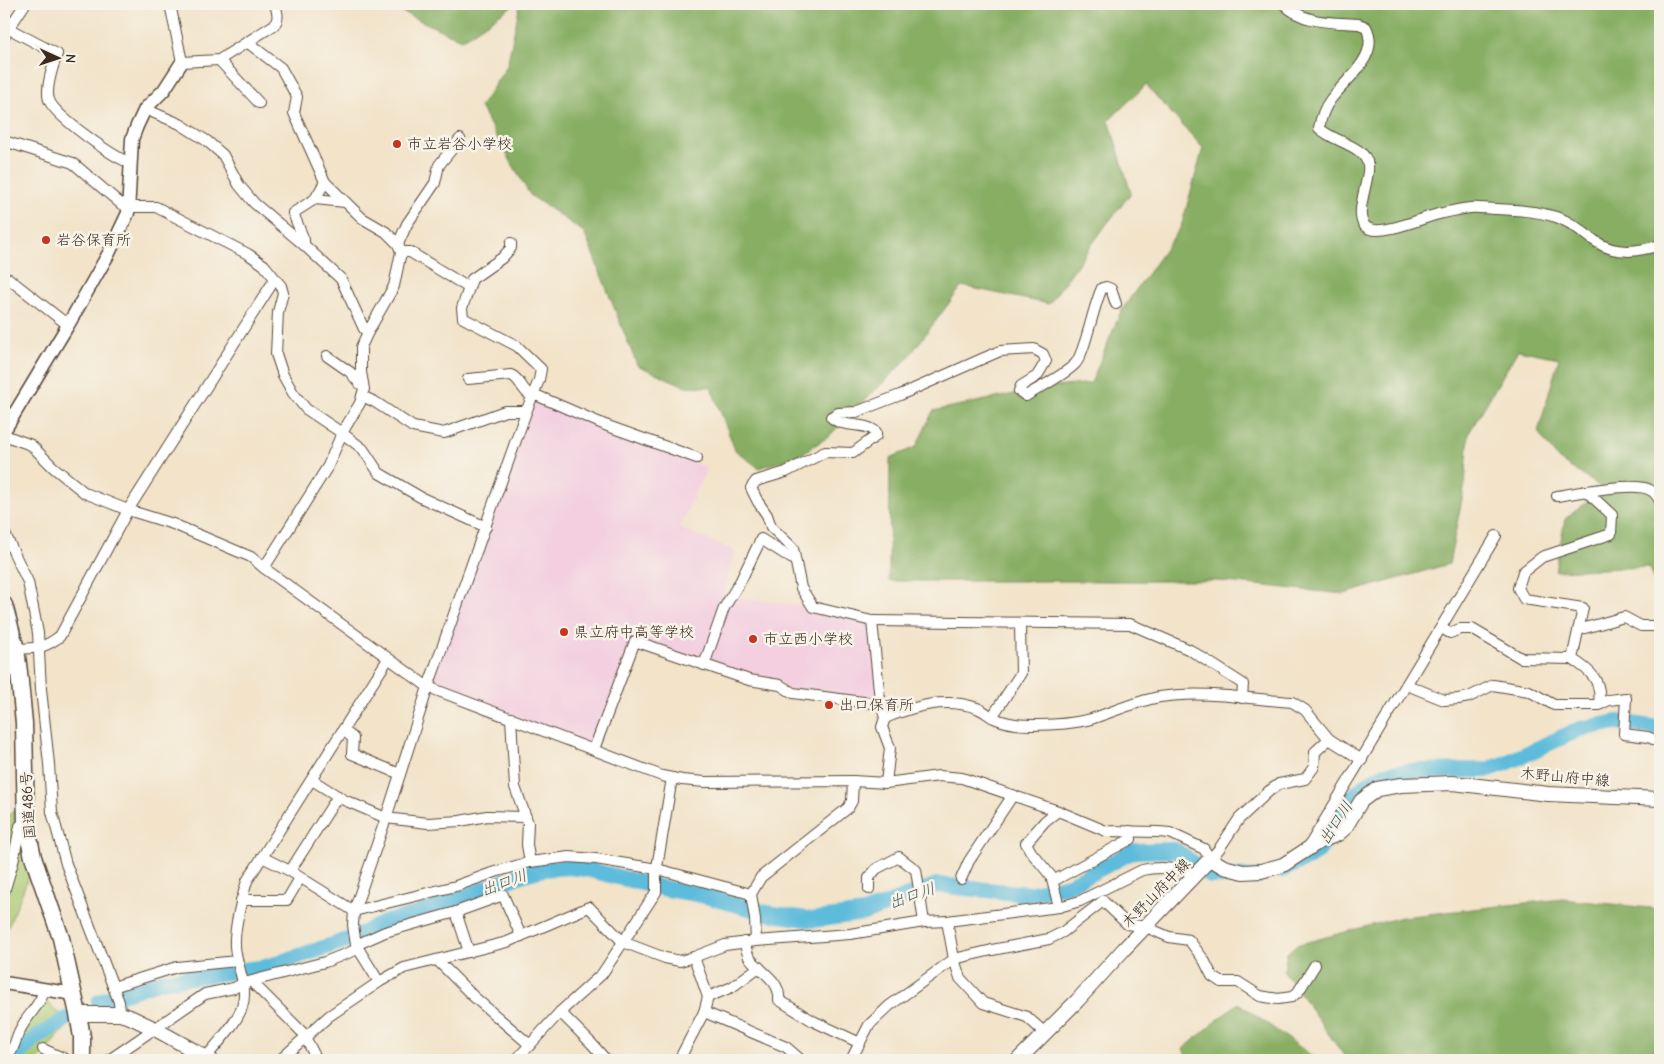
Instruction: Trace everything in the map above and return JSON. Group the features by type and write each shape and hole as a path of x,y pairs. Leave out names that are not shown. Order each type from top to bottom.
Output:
{"highway":[{"name":"国道486号","path":"4,605 16,649 24,724 26,825 33,857 61,938 82,1037 82,1060"}],"main road":[{"name":"木野山府中線","path":"1018,1060 1077,1001 1209,861 1243,872 1283,865 1306,852 1320,841 1338,834 1345,828 1361,801 1377,789 1401,785 1453,783 1548,794 1660,799"},
{"path":"78,1014 119,1008 208,1058"}],"street":[{"path":"24,4 6,30 57,54 48,94 50,102 76,129 121,160 131,162"},
{"path":"4,431 68,325 109,252 128,212 132,139 145,109 164,90 182,62 170,4"},
{"path":"182,62 219,60 277,22 279,16 275,4"},
{"path":"1284,4 1294,13 1312,20 1359,24 1366,27 1369,33 1368,50 1363,62 1330,99 1321,116 1319,128 1326,135 1358,149 1367,159 1369,168 1361,203 1361,218 1363,225 1368,229 1384,230 1443,212 1472,208 1532,211 1557,217 1574,224 1596,242 1617,251 1636,252 1660,245"},
{"path":"247,42 281,68 297,97 294,113 325,182 362,218 386,232 399,248 410,252 470,288"},
{"path":"219,60 259,103"},
{"path":"145,109 180,124 207,141 222,155 239,185 254,203 341,279 364,329 368,332"},
{"path":"264,568 328,466 342,433 360,403 364,389 361,372 361,347 394,286 399,248 407,224 435,183 439,165 460,139"},
{"path":"4,141 73,163 121,204 129,207 156,207 248,254 264,265 281,286 283,293 276,329 276,354 283,375 293,393 306,409 363,449 379,473 422,498 486,527"},
{"path":"304,245 304,240 293,213 315,199 325,182"},
{"path":"315,199 345,202"},
{"path":"379,982 357,947 353,925 354,912 428,687 539,380 541,369 517,346 463,318 462,308 472,279 502,258 511,248 511,243"},
{"path":"4,277 68,325"},
{"path":"16,649 50,645 60,636 128,510 275,279"},
{"path":"1116,304 1111,290 1102,288 1076,364 1026,396 1019,391 1022,386 1037,376 1046,361 1043,354 1034,349 1000,351 900,395 856,412 838,413 831,417 836,422 870,427 876,432 876,436 853,453 825,452 786,472 756,481 751,488 767,514 771,527 793,548 801,588 813,607 872,621 1130,624 1190,650 1243,684 1242,698"},
{"path":"327,356 350,372 360,384 363,384"},
{"path":"468,379 511,374 517,377 527,394 538,396 605,425 697,458"},
{"path":"362,396 375,402 413,427 444,433 505,411 526,412"},
{"path":"4,435 31,445 53,468 85,493 128,510 173,524 251,557 388,660 428,687 662,776 705,782 853,781 886,783 939,776 962,778 1058,811 1106,830 1170,833 1204,849 1209,861 1220,849 1239,819 1269,791 1279,784 1305,780 1314,767 1315,752 1330,739"},
{"path":"1558,496 1629,487 1649,489 1660,501"},
{"path":"1572,659 1583,608 1524,599 1518,588 1524,572 1542,557 1611,534 1612,515 1586,491"},
{"path":"704,665 724,608 741,580 761,539 771,527"},
{"path":"4,532 28,582 38,633 52,812 66,864 113,987 119,1008"},
{"path":"1306,852 1496,536"},
{"path":"761,539 794,560"},
{"path":"1578,630 1624,617 1641,626 1660,626"},
{"path":"872,621 880,700 885,718 882,727 890,748 886,783"},
{"path":"992,717 1021,673 1020,624"},
{"path":"1441,628 1450,633 1460,629 1472,629 1520,658 1572,659 1591,671 1600,696 1599,705"},
{"path":"594,749 635,641 749,680 780,685 793,693 872,703 880,700"},
{"path":"317,1060 305,1037 248,982 237,961 235,943 241,900 247,881 262,856 388,660"},
{"path":"1407,685 1444,700 1469,697 1493,685 1529,691 1554,705 1599,705 1609,700 1626,698 1624,734 1648,737 1660,742"},
{"path":"885,718 910,708 935,703 950,703 978,708 992,717 1008,722 1030,725 1061,724 1088,720 1157,698 1187,694 1292,702 1305,710 1330,739 1362,760"},
{"path":"511,718 514,787 528,823 527,845 530,862"},
{"path":"343,730 353,738 352,754 400,774"},
{"path":"519,1059 560,1012 602,974 656,892 656,871 672,778"},
{"path":"312,780 338,796 386,818 428,823 460,821 487,816 526,817"},
{"path":"756,940 751,894 761,877 848,808 852,801 853,781"},
{"path":"961,879 969,861 1013,795"},
{"path":"290,871 338,796"},
{"path":"1058,811 1045,821 1026,843 1051,876 1058,902"},
{"path":"4,892 13,862 20,826 26,825"},
{"path":"1053,880 1131,839 1130,831"},
{"path":"262,856 290,871 354,912 456,886 530,862 569,857 596,859 656,871 751,894"},
{"path":"869,889 869,878 876,869 899,857 916,870 924,922"},
{"path":"280,1060 329,1016 379,982 404,968 507,942 589,907 623,942 665,958 680,961 694,958 725,944 756,940 850,934 924,922 948,921 1058,902 1080,901 1142,870 1152,868 1190,870 1196,875"},
{"path":"241,900 287,900 300,878"},
{"path":"109,1060 205,994 234,988 248,982 325,962 385,932 456,912 503,895 520,936"},
{"path":"851,1060 869,1025 889,1006 954,959 1049,939 1063,932 1103,902 1127,924 1146,927 1169,937 1189,940 1204,960 1212,976 1220,982 1238,982 1260,996 1278,999 1292,997 1298,992 1314,965"},
{"path":"456,912 469,952"},
{"path":"948,921 954,959 960,978 983,1003 1027,1017 1045,1034"},
{"path":"744,942 749,957 768,974 780,994 780,1000 813,1021 860,1043"},
{"path":"679,1060 704,1012 708,997 694,958"},
{"path":"438,960 474,997 530,1045"},
{"path":"113,987 177,967 237,961"},
{"path":"708,997 732,987 759,967"},
{"path":"208,1058 242,1008 248,982"},
{"path":"4,983 74,994"},
{"path":"4,1060 12,1053 20,1029 42,999 44,990"},
{"path":"560,1012 606,1060"},
{"path":"704,1012 786,1047 801,1060"},
{"path":"43,1049 67,1060"}],"shaded area":[{"path":"533,396 707,468 679,528 734,550 722,602 724,608 737,597 813,607 872,621 880,700 793,693 780,685 752,675 704,665 635,641 594,749 428,687"}],"green space":[{"path":"385,4 515,4 462,40"},
{"path":"520,4 1660,4 1660,600 1649,567 1555,571 1565,519 1604,489 1559,460 1538,432 1559,358 1518,350 1469,433 1465,484 1449,564 1344,594 1217,581 889,581 890,458 916,447 933,411 1038,389 1091,383 1121,311 1181,227 1203,148 1146,85 1109,120 1131,193 1049,304 962,286 907,359 828,437 798,456 759,468 735,450 711,387 685,386 637,365 584,232 530,195 480,107 507,66"},
{"path":"15,811 13,844 4,879 4,818"},
{"path":"22,842 29,876 4,937 4,901"},
{"path":"1562,899 1660,909 1660,1060 1347,1060 1284,971 1287,953 1296,945 1402,917"},
{"path":"45,999 69,1024 38,1060 9,1060 24,1030"},
{"path":"1238,1003 1318,1060 1189,1060 1183,1049"}],"water":[{"path":"4,678 7,690 7,801 4,804"}],"waterway":[{"name":"出口川","path":"1282,870 1318,851 1339,823 1347,804 1366,785 1385,774 1413,771 1486,770 1504,764 1580,729 1617,722 1660,728"},
{"name":"出口川","path":"122,994 161,981 266,967 356,937 384,923 423,912 524,874 543,869 569,867 586,869 662,888 702,895 767,913 813,920 864,913 937,885 1028,894 1069,885 1134,851 1175,850 1211,876 1256,877"},
{"name":"出口川","path":"99,1002 111,997"},
{"name":"出口川","path":"12,1060 34,1039 66,1019"}],"place":[{"name":"市立岩谷小学校","path":"397,144"},
{"name":"岩谷保育所","path":"46,240"},
{"name":"県立府中高等学校","path":"564,632"},
{"name":"市立西小学校","path":"753,639"},
{"name":"出口保育所","path":"829,705"}]}
